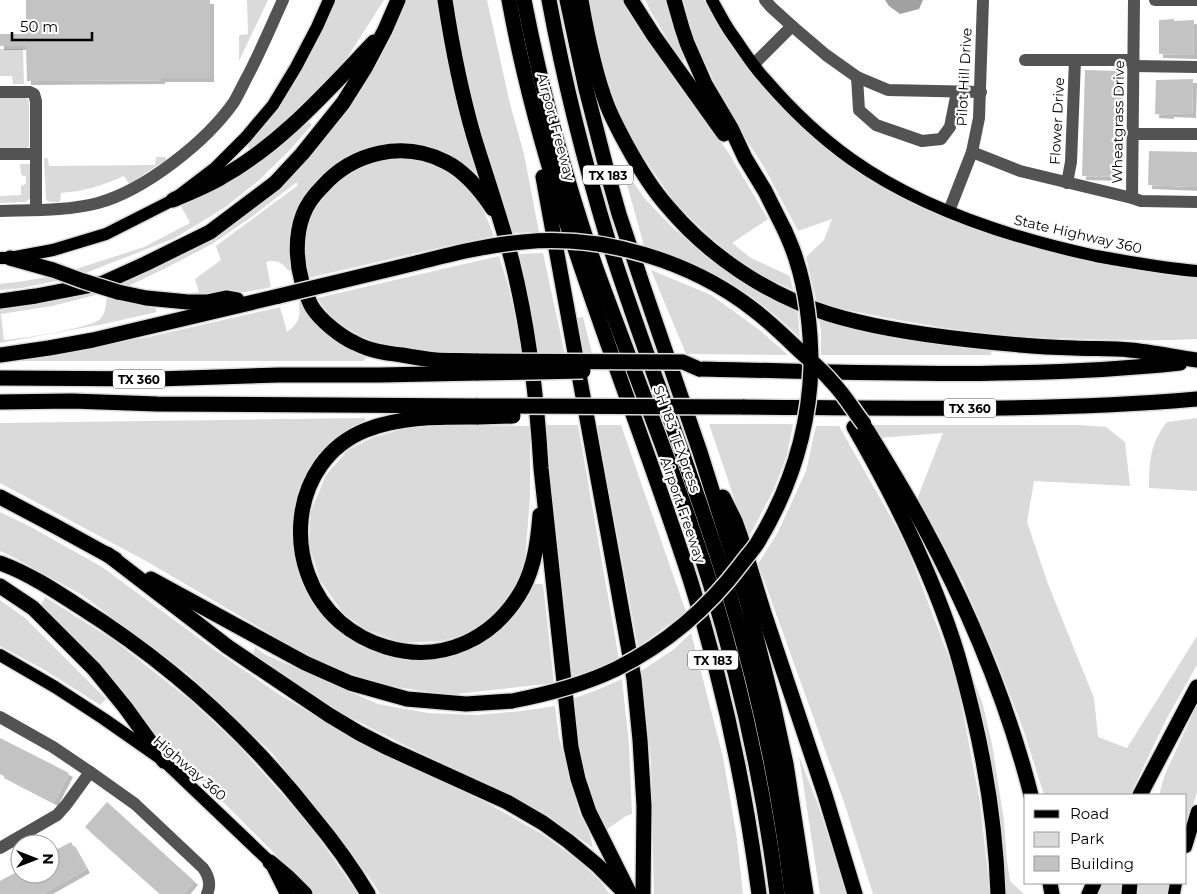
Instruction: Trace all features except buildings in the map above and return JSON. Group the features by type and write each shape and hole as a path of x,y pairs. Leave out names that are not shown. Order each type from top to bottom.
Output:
{"highway":[{"path":"0,301 103,283 210,232 275,183 302,154 343,103 366,68 398,0"},
{"path":"445,0 462,92 502,226 521,300 529,343 571,747 578,779 589,812 630,894"},
{"name":"Airport Freeway","path":"509,0 530,98 548,167 702,618 741,778 759,894"},
{"name":"SH 183 TEXpress","path":"524,0 548,106 572,193 597,269 689,519 728,648 759,779 777,894"},
{"name":"SH 183 TEXpress","path":"549,0 566,85 584,159 646,351 718,555 749,663 775,782 792,894"},
{"name":"TX 183","path":"567,0 586,89 617,206 700,452 747,601 773,704 789,780 806,894"},
{"path":"581,0 587,36 600,87 607,107 638,166 668,207 690,232 755,282 791,300 829,314 873,325 970,340 1020,345 1128,350 1197,361"},
{"path":"631,0 654,36 727,138 744,158"},
{"path":"0,497 305,664 350,683 407,699 466,704 512,701 542,695 581,683 616,669 648,651 680,628 710,602 732,576 757,544 775,511 790,478 801,440 808,405 811,367 809,327 804,290 796,260 785,231 765,191 744,158 730,128 705,84 693,58 674,0"},
{"path":"173,200 221,178 278,138 313,105 385,30"},
{"path":"530,98 634,679 644,806 643,894"},
{"path":"478,367 378,352 354,343 337,332 324,322 312,307 304,287 298,269 299,232 303,214 313,197 341,169 359,159 378,153 408,150 428,154 461,171 477,187 502,226"},
{"path":"0,355 93,340 440,257 507,244 542,240 590,243 624,249 657,258 685,269 722,288 762,316 832,382 864,424 897,491 909,530 954,640 968,690 988,788 998,894"},
{"path":"5,258 53,270 118,292 146,298 188,302 207,302 226,298 250,303"},
{"name":"TX 360","path":"0,378 157,379 279,375 380,375 478,367 699,369 847,373 1018,372 1129,368 1197,361"},
{"name":"TX 360","path":"0,402 72,401 478,411 564,406 1014,408 1197,399"},
{"path":"478,411 403,420 367,430 352,437 340,446 318,469 310,483 300,525 302,559 312,587 329,612 341,623 375,643 413,652 433,652 452,649 479,636 492,626 509,609 523,588 532,566 538,537 542,468"},
{"path":"700,452 740,534 764,613 825,795 855,894"},
{"path":"897,491 923,525 984,654 1007,718 1031,794"},
{"path":"107,554 228,647 359,733 507,802 543,823 597,865 626,894"},
{"path":"0,562 52,589 114,628 162,664 206,701 290,787 326,832 368,894"},
{"path":"0,586 34,608 94,669 125,707 164,761"},
{"path":"1141,794 1197,687"},
{"path":"1150,794 1161,756"},
{"path":"270,862 305,894"}],"main road":[{"path":"5,258 53,250 106,234 173,200 215,168 246,137 272,105 296,67 317,27 328,0"},
{"name":"State Highway 360","path":"712,0 730,31 764,79 806,122 850,159 901,190 949,211 1010,234 1065,249 1123,261 1197,271"},
{"name":"Highway 360","path":"0,655 55,686 164,761 270,862 284,890 288,894"},
{"path":"1187,844 1197,811"}],"street":[{"path":"0,211 69,208 98,202 130,190 157,174 197,143 234,102 283,0"},
{"path":"765,0 826,55 857,77 888,90 981,92"},
{"name":"Pilot Hill Drive","path":"949,211 972,152 979,118 982,0"},
{"name":"Wheatgrass Drive","path":"972,152 1020,171 1132,198 1134,0"},
{"path":"1155,0 1197,0"},
{"path":"754,64 792,26"},
{"path":"1025,60 1075,60 1197,67"},
{"name":"Flower Drive","path":"1067,183 1071,162 1075,60"},
{"path":"857,77 860,110 876,125 922,141 941,139 950,127 957,92"},
{"path":"0,92 30,92 34,94 36,101 36,210"},
{"path":"1132,134 1197,134"},
{"path":"0,154 36,154"},
{"path":"1132,198 1141,201 1197,202"},
{"path":"0,717 53,748 135,804 203,868 209,881 207,894"},
{"path":"0,848 57,815 90,772"}],"green space":[{"path":"247,0 268,0 239,61 239,36 248,34"},
{"path":"331,0 384,0 345,61 301,109 250,149 247,147 282,103 313,49"},
{"path":"406,0 437,0 455,89 480,180 406,144 386,145 365,150 350,156 333,167 314,185 293,269 289,271 277,261 266,262 271,287 221,294 171,293 137,290 137,288 176,293 199,292 195,279 221,260 216,246 297,186 297,182 212,244 126,287 116,284 300,166 332,129 362,88 401,14"},
{"path":"450,0 487,0 510,104 524,154 539,232 512,233 487,160 469,95"},
{"path":"588,0 622,0 640,30 728,152 768,219 732,243 751,258 790,276 793,290 769,279 737,259 709,236 675,203 633,142 615,105 599,53"},
{"path":"645,0 669,0 687,57 681,62 651,12"},
{"path":"683,0 704,0 738,54 753,75 772,96 808,132 834,154 885,189 912,203 966,226 1023,245 1124,268 1197,277 1197,339 1115,340 998,334 922,324 817,304 806,257 824,240 832,219 798,231 764,167 732,118 696,44"},
{"path":"0,49 23,49 24,84 13,84 12,76 0,76"},
{"path":"25,97 29,101 29,146 27,148 0,149 0,98"},
{"path":"307,120 312,125 288,152 258,181 224,208 175,238 83,274 73,270 144,247 190,223 181,206 239,172"},
{"path":"156,157 166,157 166,160 129,184 124,176 93,188 61,193 60,202 46,200 44,159 46,158 48,159 49,166 155,165"},
{"path":"395,158 418,159 427,162 460,180 468,187 480,205 494,236 308,278 305,249 307,229 324,196 341,178 351,171 369,163"},
{"path":"20,164 30,164 30,198 26,202 0,203 0,196 21,195 21,186 26,184 26,176 21,174"},
{"path":"622,167 646,200 671,226 711,261 765,295 797,306 800,338 761,304 728,281 690,263 644,246"},
{"path":"543,253 565,355 538,355 517,254"},
{"path":"499,256 508,285 523,354 448,354 397,348 373,341 351,331 331,316 317,298"},
{"path":"651,270 711,295 761,331 788,355 686,354"},
{"path":"53,276 61,280 22,288 0,290 0,284"},
{"path":"88,290 100,294 52,306 1,314 4,340 56,332 95,322 104,313 107,296 155,308 157,312 104,324 0,343 0,306"},
{"path":"303,301 366,352 367,357 363,361 1,361 144,338 280,307 287,332 297,323 300,312 299,302"},
{"path":"583,317 592,353 584,354 577,318"},
{"path":"818,317 992,349 991,355 821,355 821,330"},
{"path":"365,418 365,423 351,429 338,439 297,505 293,536 296,561 311,600 331,623 359,646 391,657 414,661 446,657 487,639 512,618 530,584 543,584 554,683 448,695 385,685 322,664 146,561 0,483 0,423"},
{"path":"1197,418 1197,491 1149,488 1149,469 1152,453 1161,430 1167,422"},
{"path":"709,424 793,424 787,455 774,489 748,539"},
{"path":"468,425 530,426 530,497 525,560 516,585 495,613 468,634 442,641 402,643 365,629 343,613 320,580 309,545 311,511 326,475 348,450 374,437 411,427"},
{"path":"544,425 578,425 619,659 568,679"},
{"path":"597,425 621,425 686,612 638,647"},
{"path":"869,425 1080,425 1106,427 1125,442 1130,486 1034,481 1027,522 1048,584 1094,698 1098,737 1127,748 1197,636 1197,665 1167,718 1130,794 1044,794 1023,729 997,661 963,582 917,499 943,433 878,438"},
{"path":"816,426 839,426 905,542 956,676 980,802 990,894 873,894 845,805 758,564 778,532 806,471"},
{"path":"0,512 31,527 102,567 277,693 364,745 489,804 542,834 579,861 599,880 610,894 380,894 372,881 272,753 187,673 82,595 0,551"},
{"path":"45,597 115,641 191,701 237,744 308,823 358,894 313,894 159,738 124,697 40,607"},
{"path":"0,600 25,618 106,699 100,705 43,669 0,646"},
{"path":"691,633 723,757 737,839 743,894 654,894 651,762 641,671 673,650"},
{"path":"255,647 264,654 378,704 428,713 478,715 555,706 559,737 579,812 590,834 593,848 537,810 363,724 335,708 253,655"},
{"path":"972,675 983,705 992,744 1004,821 1010,881 1024,894 1006,894 1002,835 992,763"},
{"path":"622,679 629,744 632,814 606,830 601,828 579,765 569,700"},
{"path":"1197,705 1197,793 1187,822 1187,794 1159,794 1165,774"},
{"path":"799,756 817,802 847,894 820,894"},
{"path":"1103,884 1126,884 1124,894 1098,894"},
{"path":"1137,884 1169,884 1167,894 1135,894"}],"shaded area":[{"path":"885,0 923,0 919,9 900,14 889,6"}]}
